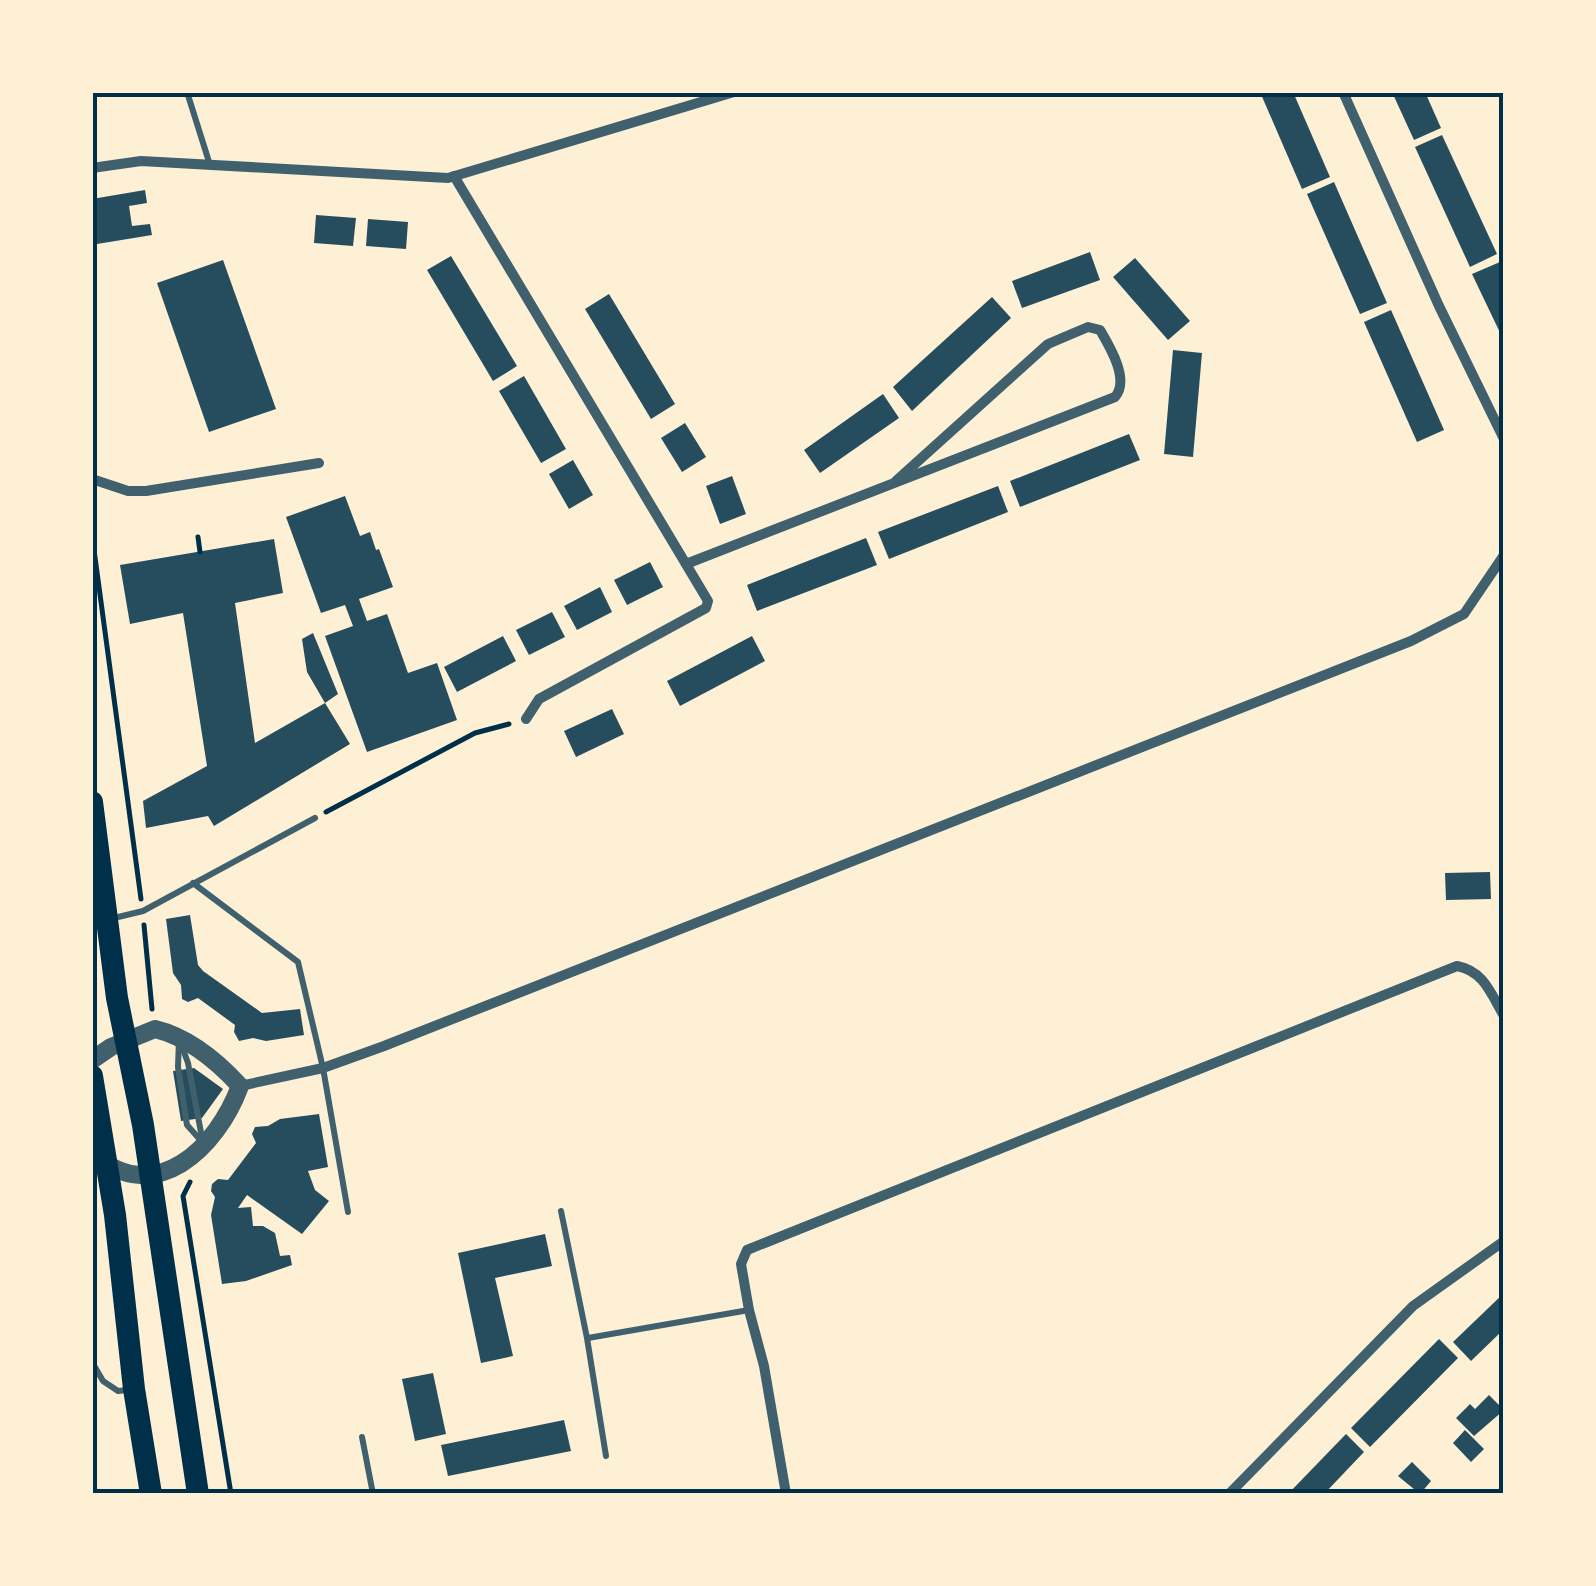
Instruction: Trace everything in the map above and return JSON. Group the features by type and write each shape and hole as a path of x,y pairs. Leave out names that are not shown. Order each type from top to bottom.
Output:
{"highway":[{"path":"92,802 116,998 151,1176 198,1494"},
{"path":"92,1076 100,1160 151,1494"}],"street":[{"path":"92,168 141,161 454,176 734,92"},
{"path":"1343,92 1504,439"},
{"path":"454,176 708,601 706,608 540,699 526,719"},
{"path":"686,564 1115,397 1122,381 1100,330 1088,327 1048,344 896,482"},
{"path":"92,482 128,491 146,490 319,463"},
{"path":"240,1086 323,1068 1443,627 1464,614 1504,555"},
{"path":"786,1494 741,1264 747,1250 1458,966 1472,968 1482,978 1504,1016"},
{"path":"92,1060 155,1029 179,1038 222,1067 240,1086"},
{"path":"100,1160 136,1177 151,1176 185,1163 232,1110 240,1086"},
{"path":"1230,1494 1413,1306 1504,1241"}],"lane":[{"path":"187,92 210,165"},
{"path":"108,920 142,911 315,818"},
{"path":"193,883 298,962 323,1068 348,1212"},
{"path":"179,1038 188,1064 202,1146"},
{"path":"561,1211 606,1456"},
{"path":"587,1338 749,1310"},
{"path":"92,1362 103,1381 118,1391 134,1389"},
{"path":"362,1437 373,1494"}],"path":[{"path":"92,535 141,898"},
{"path":"198,537 200,552"},
{"path":"315,818 475,734 526,719"},
{"path":"144,923 152,1008"},
{"path":"193,1176 183,1196 231,1494"},
{"path":"1496,1494 1504,1488"}],"building":[{"path":"1260,92 1293,92 1330,177 1302,189"},
{"path":"1392,92 1425,92 1441,128 1414,140"},
{"path":"1442,135 1497,254 1470,267 1415,147"},
{"path":"1334,182 1387,303 1360,314 1307,194"},
{"path":"145,190 147,203 129,206 132,226 150,224 152,235 97,244 92,199"},
{"path":"316,215 356,218 353,246 314,243"},
{"path":"368,219 408,222 406,249 366,246"},
{"path":"1090,252 1100,280 1022,308 1012,281"},
{"path":"451,256 517,366 493,381 427,270"},
{"path":"1135,258 1190,321 1168,340 1113,277"},
{"path":"223,260 276,409 209,432 157,283"},
{"path":"1500,262 1504,270 1504,341 1472,274"},
{"path":"609,294 675,404 651,419 585,309"},
{"path":"992,297 1011,318 912,411 893,387"},
{"path":"1391,310 1444,430 1417,442 1364,322"},
{"path":"1173,350 1202,353 1193,457 1164,454"},
{"path":"524,376 566,449 541,463 499,391"},
{"path":"883,394 899,418 820,473 804,450"},
{"path":"685,423 706,457 682,472 661,438"},
{"path":"1129,434 1140,460 1020,507 1010,481"},
{"path":"573,460 593,495 569,509 549,474"},
{"path":"732,476 746,514 720,524 706,486"},
{"path":"998,486 1008,512 889,559 878,532"},
{"path":"345,496 360,536 370,532 393,587 359,599 367,621 387,614 408,673 437,663 457,720 367,752 325,636 353,626 345,605 321,613 286,517"},
{"path":"866,538 877,565 757,611 747,585"},
{"path":"274,539 283,593 235,603 255,743 325,703 350,744 214,826 208,816 146,828 143,801 207,766 183,613 130,624 120,565"},
{"path":"650,562 663,587 627,605 614,580"},
{"path":"600,587 612,612 577,630 564,606"},
{"path":"552,612 565,637 529,655 516,630"},
{"path":"313,633 338,694 325,703 307,672 302,639"},
{"path":"503,636 516,661 457,692 444,667"},
{"path":"752,636 765,661 680,706 667,681"},
{"path":"612,709 624,734 576,757 564,731"},
{"path":"1490,872 1491,899 1446,900 1445,873"},
{"path":"190,915 198,965 203,971 262,1013 300,1009 304,1035 239,1041 235,1025 198,998 188,1002 182,999 181,985 173,973 166,919"},
{"path":"194,1068 223,1089 202,1118 181,1121 173,1071"},
{"path":"319,1114 328,1167 308,1171 315,1190 329,1201 302,1234 247,1195 238,1208 251,1207 253,1226 263,1226 275,1233 280,1256 290,1255 292,1265 246,1281 222,1284 211,1215 215,1197 212,1184 218,1179 228,1180 256,1143 252,1134 255,1127"},
{"path":"545,1234 552,1266 495,1278 513,1356 481,1363 458,1253"},
{"path":"1504,1293 1504,1329 1471,1361 1453,1342"},
{"path":"1439,1339 1458,1358 1370,1447 1351,1428"},
{"path":"433,1373 446,1434 415,1441 402,1379"},
{"path":"1489,1395 1504,1410 1474,1436 1456,1418 1470,1404 1475,1409"},
{"path":"564,1420 571,1451 448,1476 441,1445"},
{"path":"1465,1430 1484,1449 1471,1462 1453,1443"},
{"path":"1346,1434 1364,1452 1324,1494 1288,1494"},
{"path":"1412,1462 1431,1481 1420,1494 1398,1476"}]}
